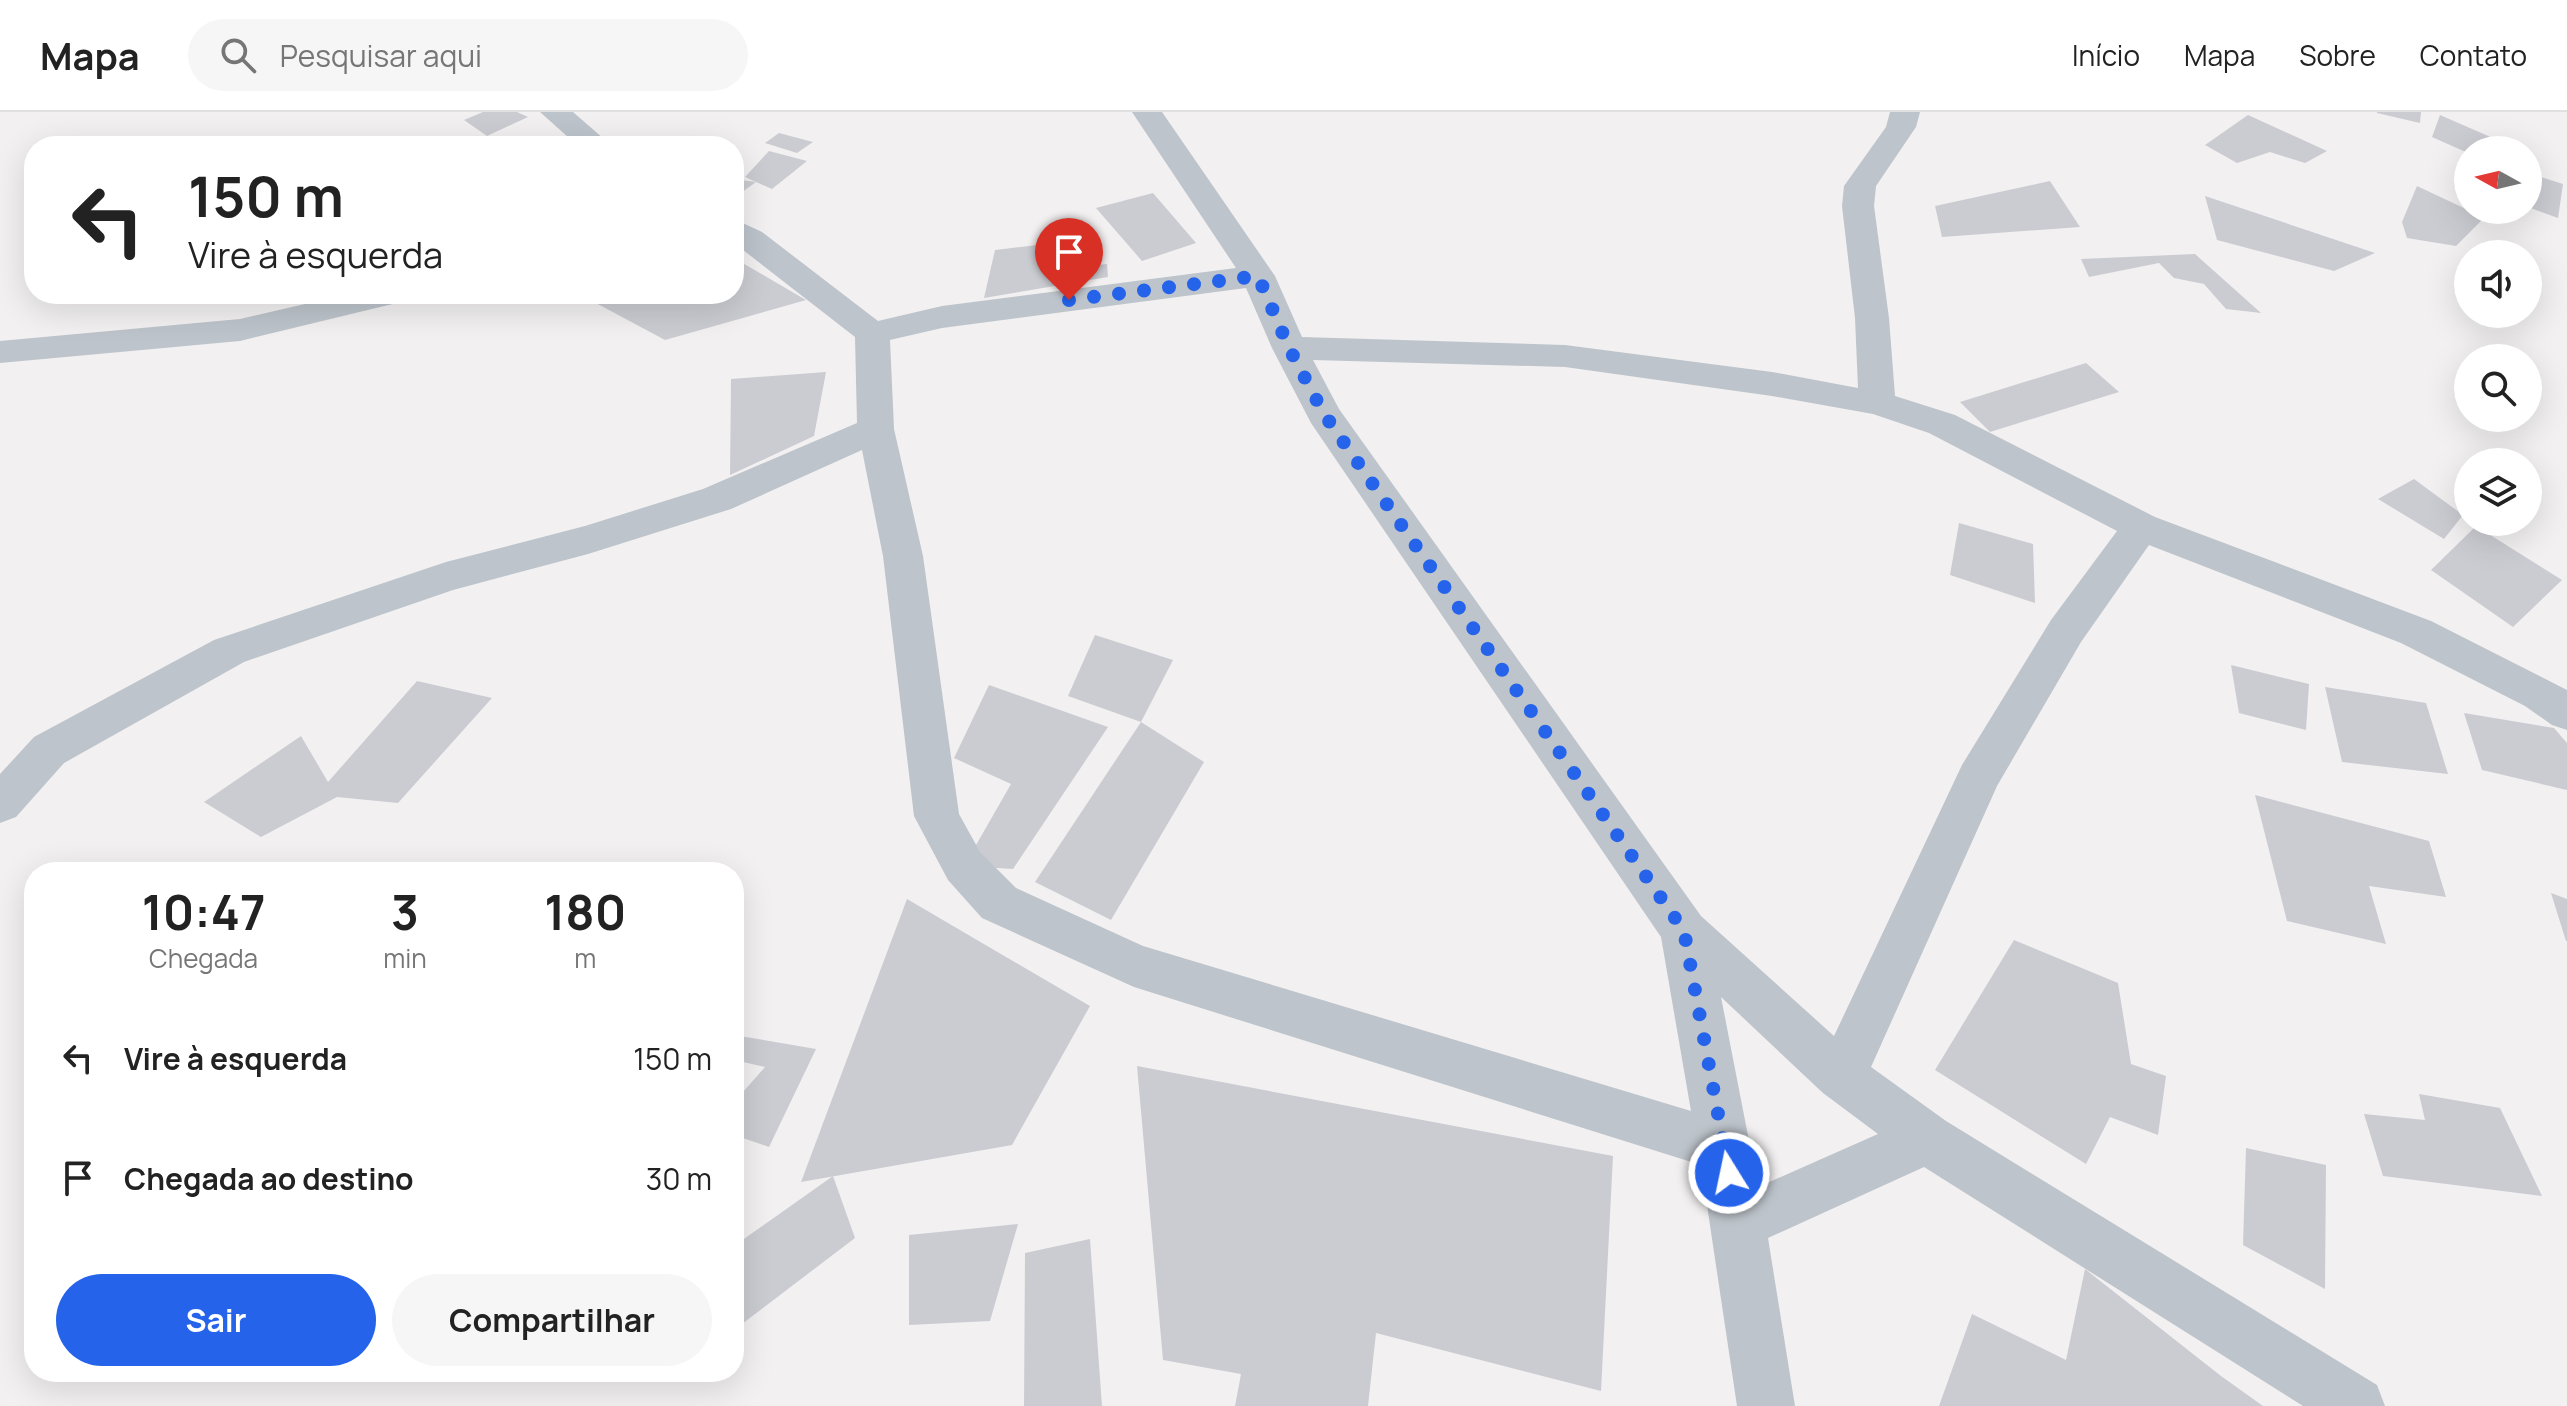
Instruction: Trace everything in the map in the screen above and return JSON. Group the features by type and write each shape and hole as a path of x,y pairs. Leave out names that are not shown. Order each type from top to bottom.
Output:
{"street":[{"path":"555,112 585,136"},
{"path":"1147,112 1258,276 1289,348 1324,414 1684,931 1841,1076 1927,1139 2356,1406"},
{"path":"1877,403 1872,318 1858,206 1860,186 1901,127 1905,112"},
{"path":"744,235 872,333 876,429 903,556 937,816 964,866 999,903 1134,965 1724,1147"},
{"path":"872,333 942,317 1258,276"},
{"path":"0,352 240,330 350,304"},
{"path":"1289,348 1565,356 1772,384 1877,403 1942,424 2141,527 2416,632 2540,694 2567,713"},
{"path":"0,804 49,750 229,651 446,577 588,540 717,499 876,429"},
{"path":"1841,1076 1978,778 2066,631 2141,527"},
{"path":"0,749 49,750"},
{"path":"1684,931 1738,1224 1766,1406"},
{"path":"1738,1224 1927,1139"}],"building":[{"path":"483,112 517,112 528,117 487,136 464,120"},
{"path":"2421,112 2420,123 2377,113"},
{"path":"2248,115 2327,151 2305,163 2270,152 2237,163 2205,145"},
{"path":"2440,115 2488,136 2454,136 2454,147 2432,137"},
{"path":"779,133 813,142 797,153 765,143"},
{"path":"769,151 807,161 772,189 745,177"},
{"path":"2542,177 2563,184 2558,218 2542,212"},
{"path":"744,180 756,182 744,191"},
{"path":"2050,181 2080,227 1942,237 1935,206"},
{"path":"2417,186 2454,203 2454,224 2478,224 2462,240 2454,240 2454,246 2407,238 2402,222"},
{"path":"1153,193 1196,243 1142,261 1096,208"},
{"path":"2205,196 2375,253 2334,271 2217,240"},
{"path":"1046,244 1048,271 1107,264 1108,277 984,298 995,250"},
{"path":"2195,254 2261,313 2226,309 2204,284 2174,278 2159,263 2089,277 2081,259"},
{"path":"744,264 806,300 665,340 598,304 744,304"},
{"path":"2086,363 2119,392 1990,432 1960,402"},
{"path":"826,372 814,436 730,475 731,379"},
{"path":"2414,479 2454,508 2454,526 2444,539 2378,499"},
{"path":"1959,523 2033,544 2035,603 1950,575"},
{"path":"2466,536 2492,536 2562,580 2513,627 2431,570"},
{"path":"1095,635 1173,660 1141,722 1068,696"},
{"path":"2231,665 2309,684 2306,730 2239,713"},
{"path":"417,681 492,698 398,803 337,797 261,837 204,802 301,736 328,782"},
{"path":"989,685 1108,727 1013,869 964,866 1011,784 954,758"},
{"path":"2325,687 2426,703 2448,774 2342,762"},
{"path":"2464,713 2554,728 2567,743 2567,790 2482,770"},
{"path":"1141,722 1204,762 1111,920 1035,882"},
{"path":"2255,795 2429,841 2446,897 2369,886 2386,944 2287,921"},
{"path":"2551,893 2567,899 2567,941 2566,941"},
{"path":"907,899 1090,1006 1012,1145 801,1182"},
{"path":"2014,940 2118,983 2131,1064 2166,1076 2158,1135 2110,1117 2086,1164 1935,1070"},
{"path":"744,1037 816,1049 769,1147 744,1138 744,1091 765,1067 744,1062"},
{"path":"1137,1066 1613,1156 1601,1391 1376,1333 1368,1406 1235,1406 1241,1374 1163,1360"},
{"path":"2419,1094 2500,1108 2542,1196 2383,1176 2364,1114 2425,1120"},
{"path":"2246,1148 2326,1165 2325,1289 2243,1245"},
{"path":"833,1176 855,1238 744,1322 744,1239"},
{"path":"1018,1224 990,1321 909,1325 909,1235"},
{"path":"1090,1239 1102,1406 1024,1406 1025,1253"},
{"path":"2085,1269 2263,1406 1939,1406 1972,1314 2066,1360"}],"route":[{"path":"1069,300 1258,276 1289,348 1324,414 1684,931 1729,1173"}]}
